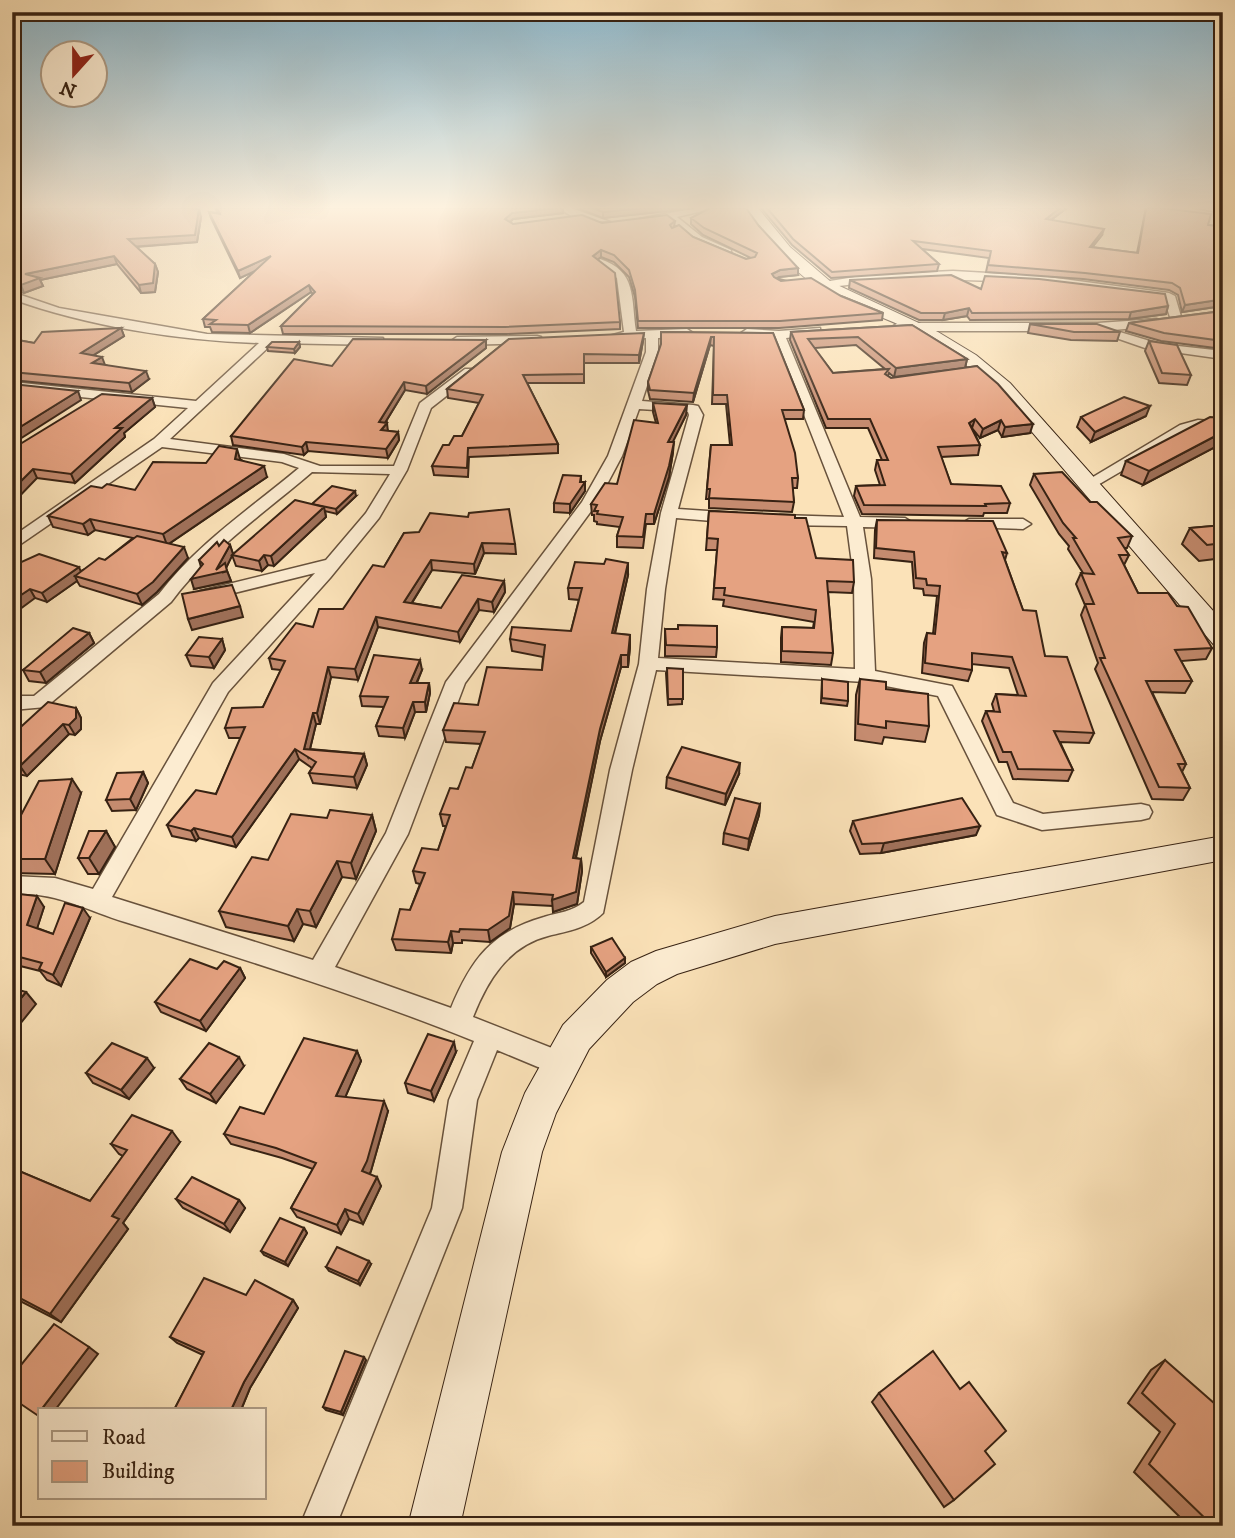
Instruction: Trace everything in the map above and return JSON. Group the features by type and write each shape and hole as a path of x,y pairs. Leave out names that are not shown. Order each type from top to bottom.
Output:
{"street":[{"path":"623,280 630,335"},
{"path":"819,280 916,326 956,349 997,380 1091,483 1223,639"},
{"path":"792,281 843,280"},
{"path":"885,327 1098,327 1181,319 1169,296 1048,280"},
{"path":"12,295 56,311 207,338 393,341"},
{"path":"1098,327 1126,341 1171,350 1223,355"},
{"path":"732,333 779,335 827,330"},
{"path":"606,337 706,333"},
{"path":"319,972 397,834 456,682 589,503 615,456 652,352 652,334"},
{"path":"779,335 854,522 865,594 865,676"},
{"path":"443,341 544,339"},
{"path":"12,545 159,442 269,340"},
{"path":"98,901 220,688 332,564 373,514 400,470 425,406 506,341"},
{"path":"12,386 199,405"},
{"path":"80,410 103,395"},
{"path":"458,1023 474,981 494,953 526,931 585,916 595,905 621,770 648,664 656,589 669,513 695,411 688,408 632,404"},
{"path":"1091,483 1185,428 1198,424 1223,426"},
{"path":"159,442 284,458 308,468 332,471 400,470"},
{"path":"12,704 39,702 165,598 176,582 232,531 308,468"},
{"path":"669,513 922,524"},
{"path":"950,524 1023,524"},
{"path":"165,598 201,596 332,564"},
{"path":"648,664 865,676 945,691 1004,809 1042,822 1141,812"},
{"path":"435,1526 522,1152 538,1107 576,1037 620,991 644,973 668,962 775,930 1223,848"},
{"path":"12,885 41,885 98,901 124,912 319,972 490,1034 562,1065"},
{"path":"318,1526 447,1208 463,1100 490,1034"}],"building":[{"path":"12,280 35,280 21,285 12,283"},
{"path":"134,280 153,280 153,283 139,285"},
{"path":"245,280 616,280 620,322 505,327 281,326 315,292 309,285 248,325 210,324 216,320 203,319"},
{"path":"632,280 814,280 841,296 883,313 780,321 638,321"},
{"path":"850,280 961,280 981,289 984,280 1045,280 1165,294 1168,306 1131,312 972,313 969,308 945,313 921,313"},
{"path":"1144,280 1223,280 1223,292 1215,291 1218,300 1185,305 1180,288 1172,283"},
{"path":"1223,311 1223,341 1164,333 1129,323"},
{"path":"1030,324 1097,324 1120,332 1074,332"},
{"path":"912,325 967,359 896,368 858,337 808,339 833,373 889,369 885,374 891,378 977,366 998,384 1033,424 1005,427 1001,420 983,429 975,419 969,423 980,445 938,447 951,484 1001,486 1010,503 985,504 986,506 864,505 856,486 885,485 877,460 888,460 870,419 828,419 791,332"},
{"path":"121,328 81,353 102,357 92,363 146,371 129,383 12,372 12,339 34,343 42,332"},
{"path":"661,332 773,333 804,410 782,410 795,453 798,478 792,478 794,502 709,498 710,489 707,489 711,445 732,445 727,395 713,395 714,337 711,337 694,393 650,390 648,382 661,344"},
{"path":"644,333 639,355 584,354 584,374 523,375 558,444 468,448 467,468 432,466 443,445 449,445 454,436 462,436 483,395 447,389 509,339"},
{"path":"353,339 486,340 426,386 404,382 379,422 387,423 381,430 398,432 386,449 306,442 302,447 231,436 294,359 332,366"},
{"path":"1149,341 1177,345 1191,375 1162,373"},
{"path":"272,342 299,342 294,349 267,347"},
{"path":"12,384 78,391 12,432"},
{"path":"102,394 152,398 115,428 122,428 71,474 33,469 12,490 12,449"},
{"path":"1124,397 1150,406 1095,432 1081,417"},
{"path":"653,403 687,405 668,442 674,442 669,466 654,514 646,514 643,537 617,536 623,517 597,514 598,511 594,511 597,505 591,504 605,483 617,484 634,420 658,423"},
{"path":"1210,417 1223,418 1223,432 1149,471 1126,461"},
{"path":"219,446 237,449 235,459 264,466 163,534 90,519 83,524 48,516 91,486 102,488 107,484 135,490 153,462 206,463"},
{"path":"1062,472 1090,502 1097,502 1132,536 1118,538 1129,555 1119,555 1138,593 1168,593 1177,606 1188,607 1212,648 1175,650 1192,681 1146,681 1186,764 1178,764 1190,788 1159,787 1100,658 1105,658 1085,604 1094,604 1081,573 1094,574 1073,538 1076,538 1063,523 1034,474"},
{"path":"563,475 581,476 580,482 585,482 570,504 554,503"},
{"path":"332,486 355,491 336,509 312,504"},
{"path":"295,500 324,507 271,556 264,555 259,561 232,555"},
{"path":"509,509 515,544 482,543 474,564 431,560 404,602 441,608 462,575 504,581 492,602 478,599 458,632 376,617 355,669 328,667 317,713 313,713 304,749 364,754 354,777 309,773 316,762 295,749 232,837 167,825 196,790 216,794 245,727 225,728 232,708 263,707 285,661 269,658 296,623 313,627 319,609 343,609 373,565 384,567 404,533 419,532 430,513 468,517 469,513"},
{"path":"709,511 795,515 795,518 806,518 816,558 853,560 854,582 827,581 833,653 782,651 782,627 814,628 816,610 724,595 725,588 714,588 718,539 707,538"},
{"path":"877,520 993,521 1007,553 1002,552 1023,610 1036,611 1045,656 1067,657 1094,733 1054,731 1073,770 1018,769 1011,752 1003,752 986,711 1000,712 996,694 1026,696 1012,657 972,653 972,670 925,663 927,633 935,634 940,586 927,585 926,579 916,578 914,552 876,548"},
{"path":"1223,525 1223,543 1207,545 1190,528"},
{"path":"137,536 184,547 153,582 137,594 75,576 99,558 105,560"},
{"path":"224,540 230,545 216,570 225,563 227,571 191,579 203,564 199,560 217,542 219,546"},
{"path":"39,554 79,567 42,593 30,589 12,601 12,564"},
{"path":"606,559 628,563 612,633 630,635 628,655 621,655 600,729 573,858 581,859 576,892 552,900 553,895 513,892 509,916 488,930 451,931 448,942 392,939 400,909 410,910 425,873 413,871 422,848 438,850 450,815 440,814 450,788 458,789 466,767 472,768 485,732 443,730 454,703 478,705 487,667 542,670 545,645 510,639 512,627 571,631 582,588 568,588 575,562 604,564"},
{"path":"232,585 240,606 188,619 182,594"},
{"path":"678,625 717,626 717,647 666,645 665,629 678,629"},
{"path":"73,628 89,633 40,672 23,670"},
{"path":"199,637 222,639 209,657 186,655"},
{"path":"374,655 420,660 410,683 429,683 425,702 413,702 403,728 376,726 388,697 360,696"},
{"path":"667,668 683,669 683,699 668,699"},
{"path":"822,679 848,682 848,701 822,698"},
{"path":"860,679 886,682 886,689 928,694 929,726 886,721 886,728 858,724"},
{"path":"48,702 76,708 76,718 69,725 63,724 20,766 12,764 12,735"},
{"path":"682,747 740,763 726,794 667,777"},
{"path":"143,772 130,799 106,800 117,773"},
{"path":"72,779 45,859 12,859 12,832 39,781"},
{"path":"735,798 760,804 749,839 724,833"},
{"path":"962,798 980,826 884,843 862,844 853,821"},
{"path":"330,810 372,815 351,863 337,861 310,911 297,909 288,926 219,911 252,857 268,860 291,814 327,818"},
{"path":"89,831 106,831 89,858 78,858"},
{"path":"19,894 37,896 27,925 53,934 65,903 83,908 53,975 39,969 42,963 12,955 12,899"},
{"path":"612,938 625,958 606,972 591,947"},
{"path":"190,959 217,969 224,961 240,968 200,1021 155,1002"},
{"path":"12,988 26,992 12,1009"},
{"path":"428,1034 454,1042 431,1091 405,1083"},
{"path":"304,1038 357,1051 336,1096 384,1101 362,1171 377,1177 358,1214 345,1209 337,1225 291,1208 316,1163 276,1148 224,1134 240,1107 264,1114"},
{"path":"112,1043 147,1058 121,1090 86,1073"},
{"path":"209,1043 239,1057 210,1094 180,1079"},
{"path":"132,1115 172,1131 112,1216 119,1219 50,1314 12,1294 12,1168 90,1201 127,1150 111,1144"},
{"path":"192,1177 239,1200 224,1224 176,1199"},
{"path":"280,1218 304,1228 285,1262 261,1251"},
{"path":"337,1247 369,1261 358,1281 326,1267"},
{"path":"204,1278 246,1295 255,1280 293,1300 244,1382 232,1408 175,1408 204,1352 170,1337"},
{"path":"54,1324 89,1347 42,1408 38,1408 37,1415 12,1398 12,1376"},
{"path":"345,1351 364,1357 341,1412 323,1407"},
{"path":"933,1351 960,1389 969,1382 1006,1431 985,1451 995,1464 954,1500 879,1393"},
{"path":"1165,1360 1223,1411 1223,1526 1213,1526 1149,1464 1175,1424 1142,1393"}]}
